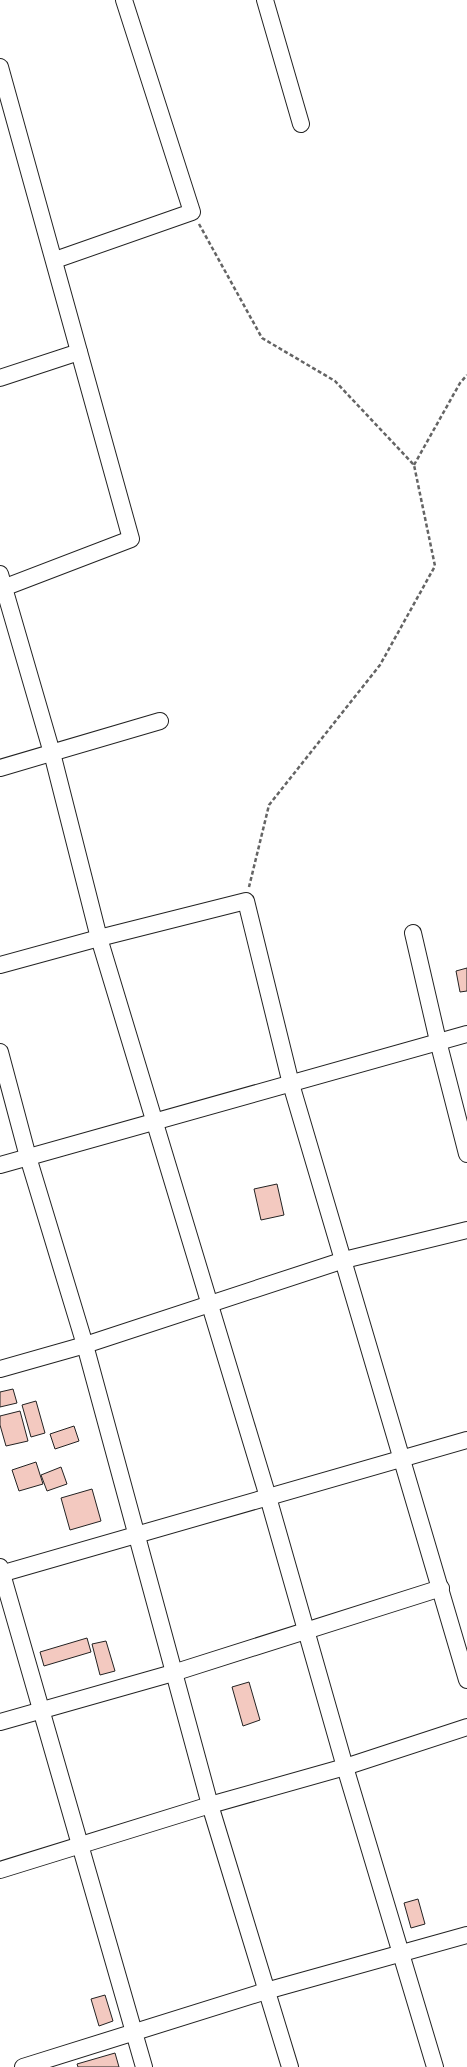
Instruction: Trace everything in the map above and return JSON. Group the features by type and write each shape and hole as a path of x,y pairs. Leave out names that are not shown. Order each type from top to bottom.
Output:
{"street":[{"path":"55,260 192,212 124,0"},
{"path":"265,0 301,124"},
{"path":"0,67 131,539 2,581 52,753 99,938 268,1497 305,1631 435,2067"},
{"path":"0,378 79,352"},
{"path":"0,768 160,721"},
{"path":"0,965 246,901 291,1084 467,1680"},
{"path":"413,933 467,1154"},
{"path":"0,1165 467,1034"},
{"path":"0,1052 28,1158 85,1345 210,1805 290,2067"},
{"path":"0,1368 85,1345 344,1260 467,1230"},
{"path":"144,2067 1,1571 467,1440"},
{"path":"0,1722 173,1673 441,1588"},
{"path":"0,1870 210,1805 345,1767 467,1727"},
{"path":"23,2067 266,1991 467,1935"}],"path":[{"path":"192,212 262,338 335,381 414,465 435,566 380,665 269,805 246,901"},
{"path":"414,465 460,383 467,375"}],"building":[{"path":"467,968 467,991 460,992 456,971"},
{"path":"277,1184 284,1215 261,1220 254,1189"},
{"path":"13,1389 17,1403 0,1407 0,1392"},
{"path":"36,1401 45,1433 31,1437 22,1405"},
{"path":"20,1411 28,1441 6,1446 0,1425 0,1416"},
{"path":"74,1426 79,1441 55,1449 50,1434"},
{"path":"36,1462 43,1484 19,1491 12,1470"},
{"path":"61,1467 67,1484 47,1491 41,1475"},
{"path":"92,1489 101,1521 70,1530 61,1498"},
{"path":"87,1638 91,1652 44,1666 40,1652"},
{"path":"106,1641 115,1671 100,1675 92,1644"},
{"path":"249,1682 260,1720 243,1726 232,1687"},
{"path":"418,1899 425,1924 411,1928 404,1903"},
{"path":"105,1995 113,2021 99,2026 91,1999"},
{"path":"115,2053 119,2067 78,2067 77,2064"}]}
